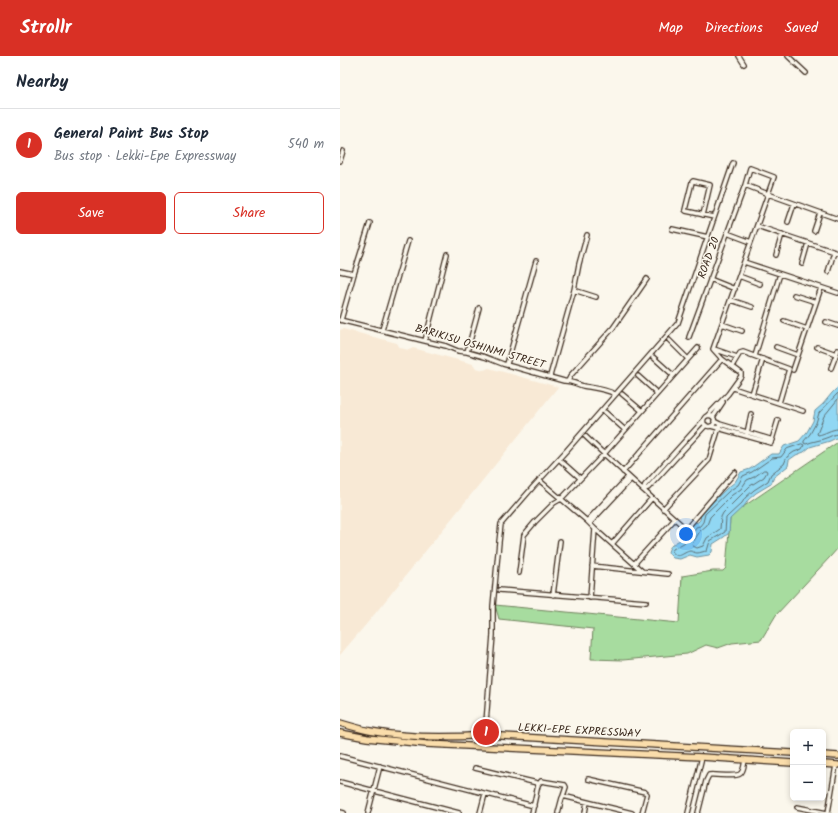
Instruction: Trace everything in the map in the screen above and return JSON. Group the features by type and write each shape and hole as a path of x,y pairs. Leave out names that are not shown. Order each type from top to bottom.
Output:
{"highway":[{"name":"LEKKI-EPE EXPRESSWAY","path":"340,723 370,731 426,737 485,735 790,753"},
{"name":"LEKKI-EPE EXPRESSWAY","path":"340,733 367,738 426,744 702,757 790,763"},
{"path":"826,755 838,756"},
{"path":"826,764 837,765"}],"street":[{"path":"740,56 744,64"},
{"path":"788,56 806,73"},
{"path":"340,161 343,151"},
{"path":"485,735 493,635 493,606 501,526 503,521 678,323 733,163"},
{"name":"ROAD 20","path":"689,337 750,168 774,177 768,194"},
{"path":"703,215 710,184 693,181 685,210 703,215 714,218"},
{"path":"745,185 838,219"},
{"path":"713,349 768,194"},
{"path":"788,222 794,204"},
{"path":"814,231 820,212"},
{"path":"341,320 370,223"},
{"path":"757,226 836,253 828,272"},
{"path":"672,229 708,237"},
{"path":"727,232 751,242"},
{"path":"776,255 782,234"},
{"path":"550,376 574,290 587,235"},
{"path":"382,330 408,241"},
{"path":"802,264 808,243"},
{"path":"425,341 447,254"},
{"path":"507,364 536,261"},
{"path":"744,262 838,293"},
{"path":"340,271 354,274"},
{"path":"755,356 780,274"},
{"path":"739,276 760,284"},
{"path":"568,381 571,375 613,328 647,279"},
{"path":"710,279 735,289"},
{"path":"793,370 821,288"},
{"path":"574,290 596,297"},
{"path":"794,295 816,302"},
{"path":"731,300 752,307"},
{"path":"467,352 479,308"},
{"name":"BARIKISU OSHINMI STREET","path":"341,320 446,346 458,351 467,352 564,381 606,390 615,394"},
{"path":"784,321 807,329"},
{"path":"826,322 838,326"},
{"path":"722,324 742,330"},
{"path":"669,340 688,358"},
{"path":"776,347 798,355"},
{"path":"816,347 837,352 831,368"},
{"path":"519,573 524,535 535,522 554,503 561,499 604,454 698,348"},
{"path":"713,349 738,357"},
{"path":"643,490 645,485 705,417 708,416 728,394 741,374 722,359 713,349"},
{"path":"732,366 741,352 789,368 779,403"},
{"path":"654,357 673,375"},
{"path":"623,472 722,359"},
{"path":"752,394 763,359"},
{"path":"638,376 657,393"},
{"path":"733,388 803,411"},
{"path":"622,394 642,411"},
{"path":"711,426 728,394"},
{"path":"605,412 625,430"},
{"path":"746,434 751,414"},
{"path":"708,416 714,419 719,426"},
{"path":"703,421 706,425 719,426 772,441 778,420"},
{"path":"643,490 648,488 706,425"},
{"path":"663,509 709,460 719,426"},
{"path":"585,436 674,520 685,528 687,528 735,472"},
{"path":"562,461 580,478"},
{"path":"588,522 629,478"},
{"path":"539,480 642,571"},
{"path":"612,544 652,498"},
{"path":"634,564 674,520"},
{"path":"590,598 595,529"},
{"path":"553,595 560,541"},
{"path":"592,566 668,574"},
{"path":"499,590 646,602"},
{"path":"340,756 534,806"},
{"path":"688,813 702,757"},
{"path":"698,813 706,781 709,775 739,775 741,774 745,760"},
{"path":"797,807 828,813 837,765"},
{"path":"368,813 380,766"},
{"path":"475,768 534,782 538,785"},
{"path":"588,779 645,792 647,794 642,813"},
{"path":"532,813 538,785 541,781 566,787 558,813"},
{"path":"340,782 444,811 459,813"},
{"path":"480,813 485,794"},
{"path":"563,796 632,813"},
{"path":"585,813 587,802"},
{"path":"611,813 612,808"},
{"path":"340,812 344,813"}],"shaded area":[{"path":"343,329 397,343 400,348 409,350 413,348 473,364 476,368 484,370 489,368 558,387 340,655 340,330"}],"green space":[{"path":"838,442 838,548 776,615 761,640 732,643 718,648 706,645 687,654 623,660 591,659 593,629 499,619 495,605 679,623 682,576 713,571 723,571 726,568 730,519 740,509"}],"water":[{"path":"838,387 838,437 810,447 789,460 788,466 774,477 771,484 756,493 730,519 729,533 713,544 712,552 709,555 697,557 690,555 680,559 673,558 668,552 669,549 675,543 688,535 694,523 700,520 701,513 735,482 741,472 750,469 771,454 779,454 784,446 799,441 807,432 813,421 815,411"}],"place":[{"name":"General Paint Bus Stop","path":"486,732"}]}
